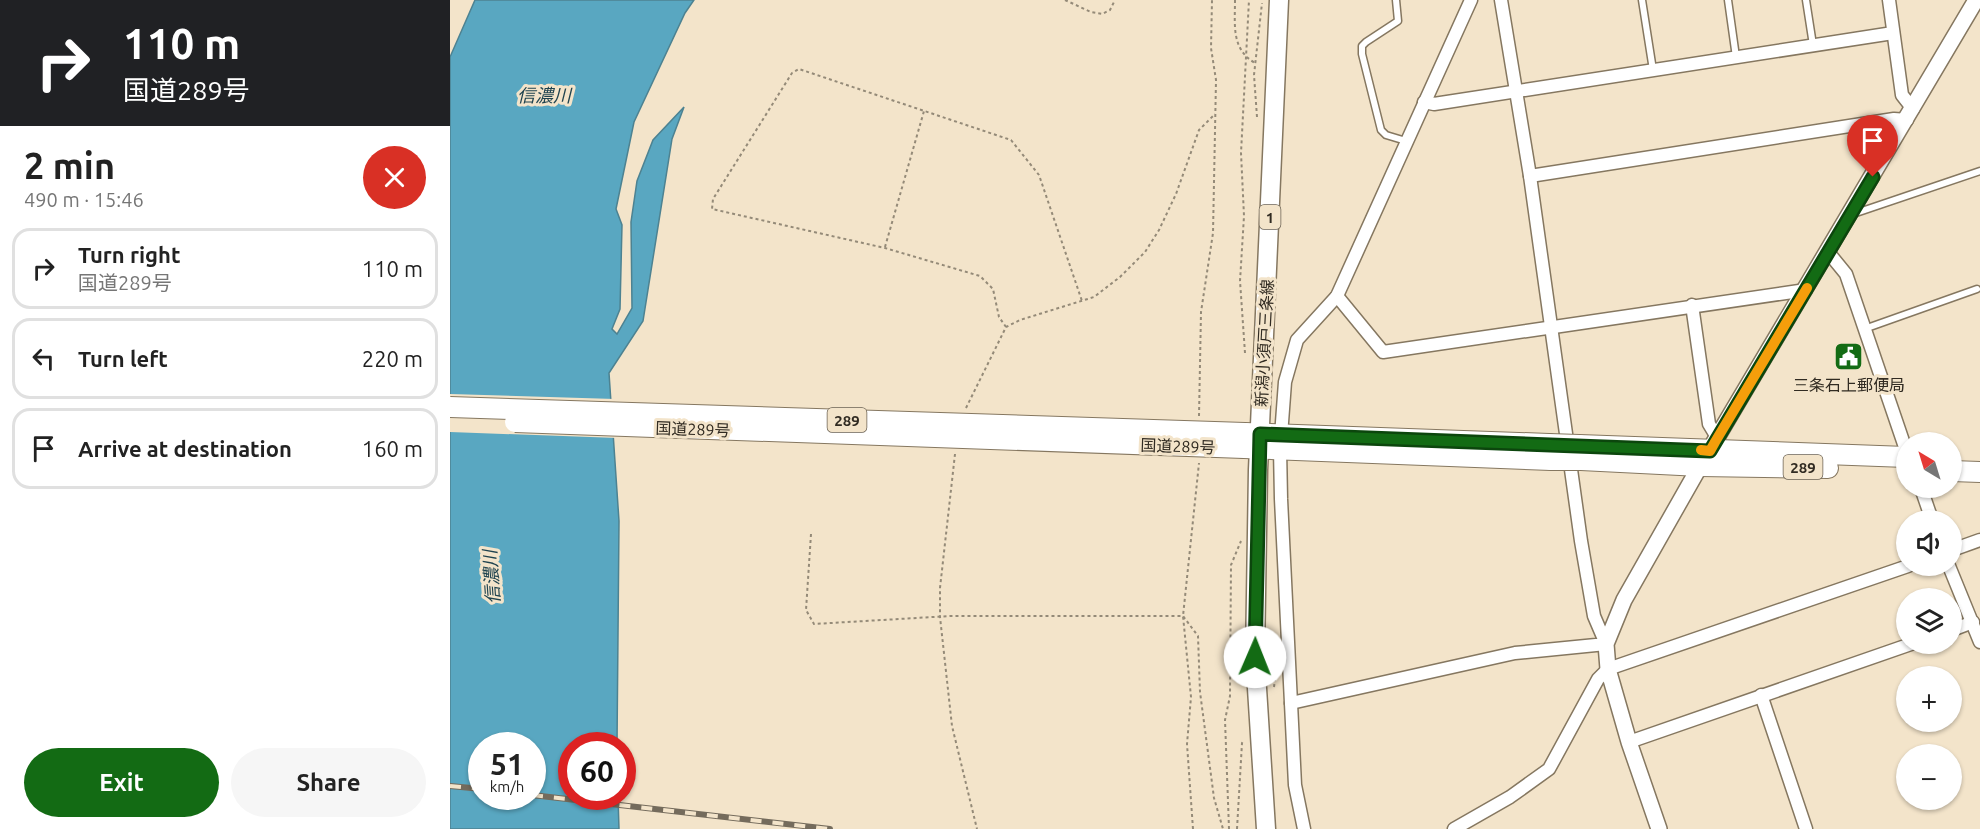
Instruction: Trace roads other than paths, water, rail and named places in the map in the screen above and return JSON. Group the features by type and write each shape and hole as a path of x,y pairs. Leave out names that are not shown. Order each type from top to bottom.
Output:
{"highway":[{"name":"国道289号","path":"450,407 1550,452 1709,452 1896,457"},
{"name":"国道289号","path":"450,420 1252,441"},
{"name":"国道289号","path":"1709,452 1896,468"},
{"path":"1962,458 1980,459"},
{"path":"1962,471 1980,472"}],"main road":[{"name":"新潟小須戸三条線","path":"1266,829 1255,657 1252,441 1279,0"}],"street":[{"path":"1304,829 1295,785 1291,703 1280,442 1285,382 1297,340 1337,296 1470,0"},
{"path":"1501,0 1530,176 1594,616 1606,644 1608,669 1629,742 1659,829"},
{"path":"1889,0 1902,95 1910,114"},
{"path":"1606,644 1624,600 1709,452 1976,0"},
{"path":"1424,102 1434,104 1516,92 1893,33"},
{"path":"1530,176 1894,119 1910,114"},
{"path":"1828,252 1846,274 1867,328 1900,432"},
{"path":"1337,296 1383,352 1806,290"},
{"path":"1692,305 1709,424 1709,452"},
{"path":"1962,546 1980,540"},
{"path":"1454,829 1510,797 1549,769 1598,679 1608,669 1896,570"},
{"path":"1953,576 1980,642"},
{"path":"1962,626 1973,622"},
{"path":"1291,703 1515,653 1606,644"},
{"path":"1629,742 1896,649"},
{"path":"1761,695 1806,829"}],"lane":[{"path":"1396,0 1398,21 1366,42 1362,46 1362,54 1381,130 1386,135 1406,141"},
{"path":"1642,0 1653,70"},
{"path":"1728,0 1736,57"},
{"path":"1806,0 1813,45"},
{"path":"1850,215 1980,171"},
{"path":"1867,328 1977,290"}],"water":[{"name":"信濃川","path":"475,0 694,0 685,13 634,122 616,209 622,225 620,309 612,329 617,334 632,308 631,222 637,181 653,140 684,107 672,139 643,321 609,373 619,521 617,732 558,732 558,810 618,810 619,829 450,829 450,57"}],"railway":[{"path":"450,786 468,788"},
{"path":"546,797 830,829"}],"place":[{"name":"三条石上郵便局","path":"1849,357"}]}
